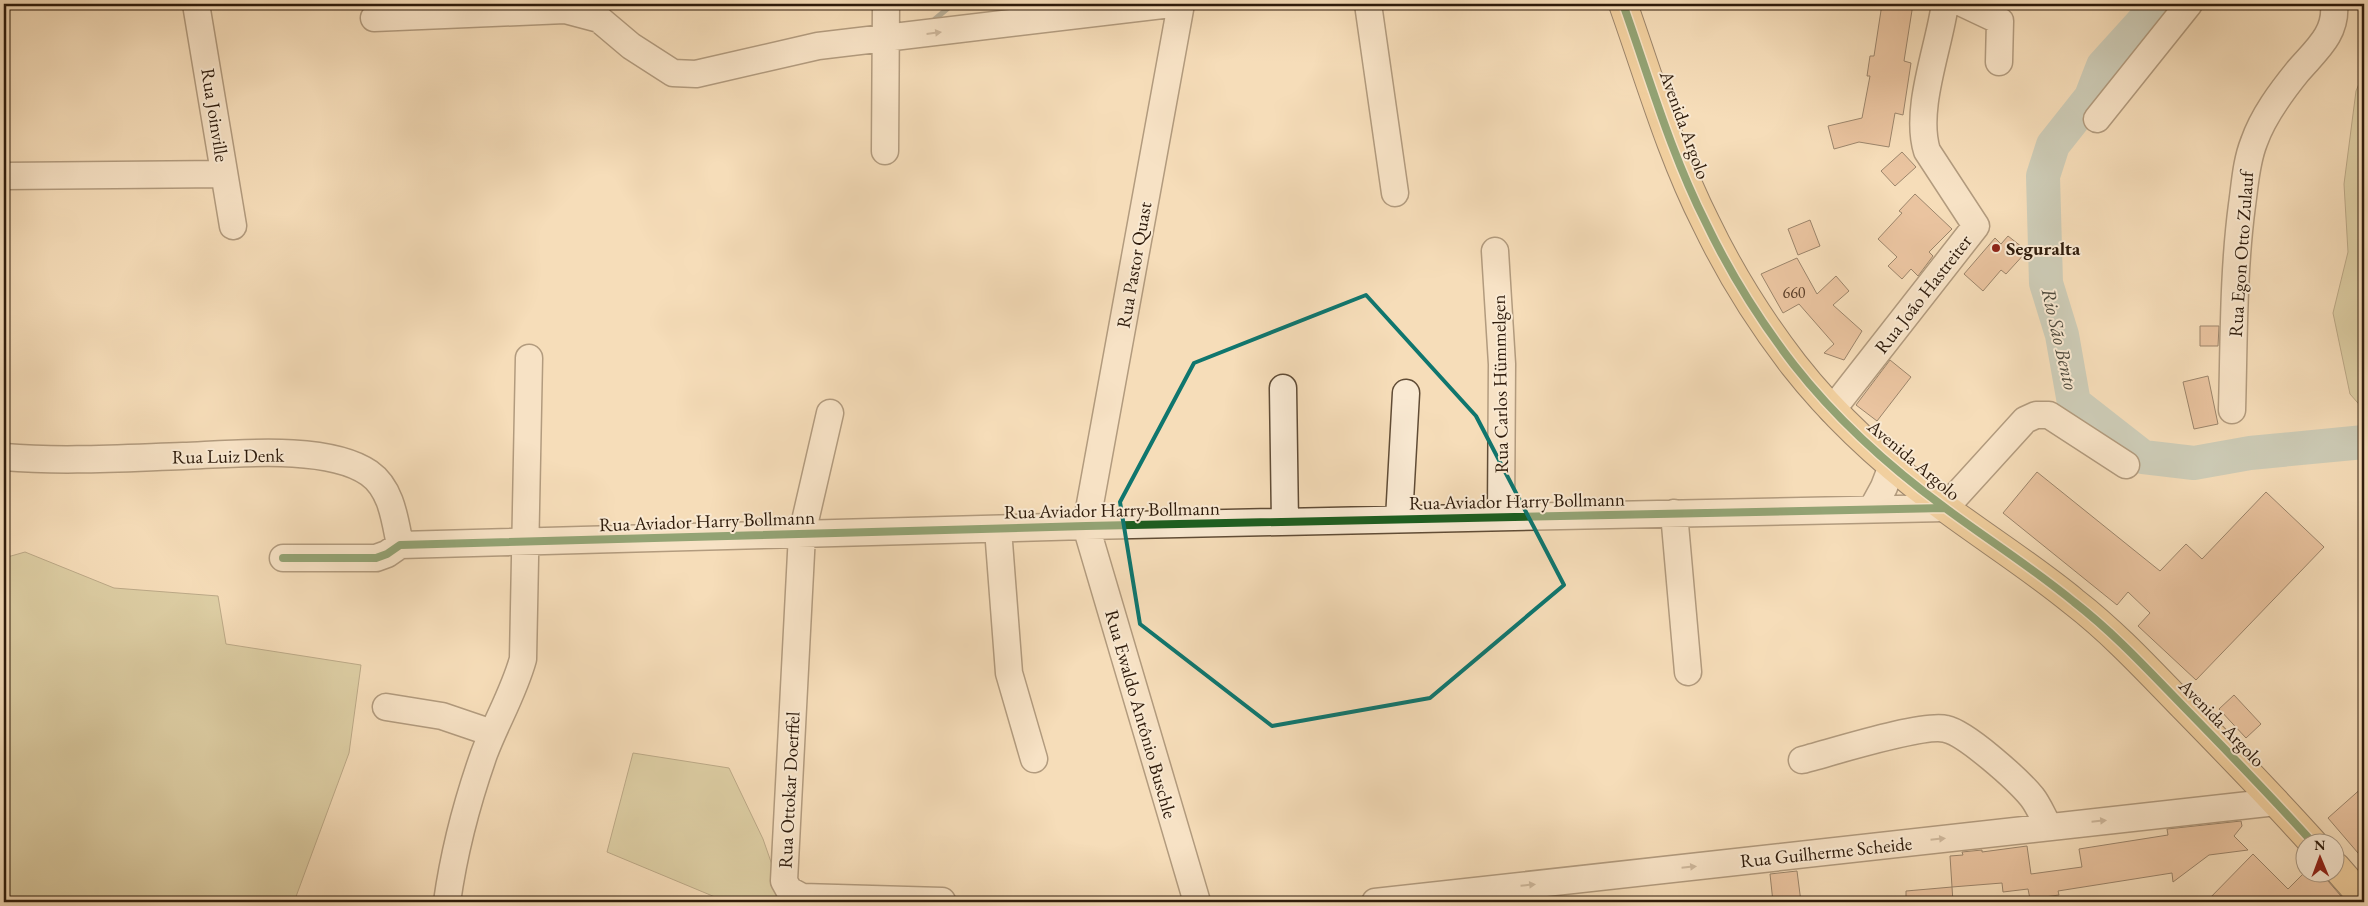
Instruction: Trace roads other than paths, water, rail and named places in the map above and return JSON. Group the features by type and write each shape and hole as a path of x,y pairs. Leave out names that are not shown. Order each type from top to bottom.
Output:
{"main road":[{"name":"Avenida Argolo","path":"1623,4 1673,144 1705,222 1726,262 1771,334 1806,379 1832,410 1892,466 1945,508 2044,579 2096,620 2276,802 2305,834"},
{"path":"2346,878 2364,899"}],"street":[{"name":"Rua Joinville","path":"196,4 233,226"},
{"path":"885,151 886,4"},
{"path":"374,18 484,9 565,10 598,20 631,46 673,73 696,74 818,46 1171,4"},
{"name":"Rua Pastor Quast","path":"1086,526 1181,4"},
{"path":"1368,4 1395,193"},
{"name":"Rua João Hastreiter","path":"1832,410 1976,226 1927,151 1923,138 1923,111 1945,4"},
{"path":"1964,4 2000,21 1999,62"},
{"path":"2097,119 2189,4"},
{"name":"Rua Egon Otto Zulauf","path":"2232,410 2238,244 2248,160 2253,142 2267,115 2298,71 2329,34 2334,23 2334,4"},
{"path":"4,176 224,174"},
{"name":"Rua Carlos Hümmelgen","path":"1495,251 1502,364 1501,517"},
{"path":"447,902 456,848 465,814 492,733 512,692 523,659 529,358"},
{"path":"1283,388 1286,522"},
{"path":"1399,519 1406,393"},
{"path":"802,534 830,413"},
{"path":"1945,508 2025,420 2036,415 2050,415 2126,465"},
{"name":"Rua Luiz Denk","path":"4,457 80,458 287,454 331,458 359,467 371,474 381,485 392,510 400,545"},
{"path":"1872,509 1884,487 1892,466"},
{"name":"Rua Aviador Harry Bollmann","path":"283,558 376,558 387,554 400,545 1086,526 1945,508"},
{"path":"1674,513 1688,672"},
{"name":"Rua Ewaldo Antônio Buschle","path":"1086,526 1197,902"},
{"path":"998,529 1009,672 1034,759"},
{"name":"Rua Ottokar Doerffel","path":"802,534 784,881 789,890 802,897 942,901"},
{"path":"386,707 442,716 492,733"},
{"path":"1802,760 1924,729 1946,728 1956,732 1983,752 2024,789 2037,806 2049,827"},
{"name":"Rua Guilherme Scheide","path":"1383,902 2276,802"}],"waterway":[{"path":"935,19 953,4"},
{"name":"Rio São Bento","path":"2159,4 2103,66 2091,97 2053,145 2043,176 2046,283 2062,335 2074,403 2143,457 2194,463 2250,453 2364,442"}],"place":[{"name":"Seguralta","path":"1996,248"}]}
